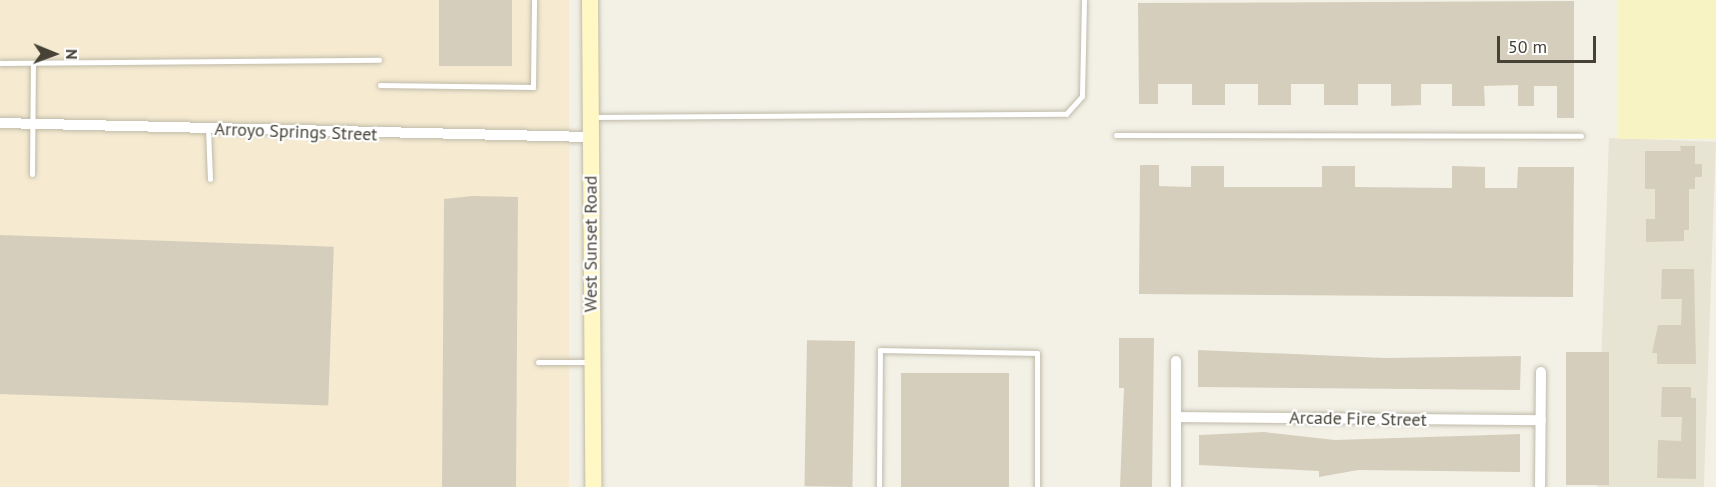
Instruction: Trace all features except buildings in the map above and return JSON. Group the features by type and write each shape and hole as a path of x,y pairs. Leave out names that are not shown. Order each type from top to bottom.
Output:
{"main road":[{"name":"West Sunset Road","path":"590,0 590,362 593,487"}],"street":[{"name":"Arroyo Springs Street","path":"0,123 591,137"},
{"path":"1176,361 1176,487"},
{"path":"1540,487 1541,372"},
{"name":"Arcade Fire Street","path":"1176,417 1541,420"}],"lane":[{"path":"380,85 533,87 534,0"},
{"path":"591,117 1066,114 1082,96 1084,0"},
{"path":"0,63 380,60"},
{"path":"32,174 33,63"},
{"path":"208,129 210,179"},
{"path":"1116,135 1581,136"},
{"path":"879,487 880,350 1037,353 1037,487"},
{"path":"538,362 590,362"}],"shaded area":[{"path":"0,0 569,0 569,487 0,487"},
{"path":"1609,138 1716,142 1704,487 1597,487"}],"sand":[{"path":"1618,0 1716,0 1716,139 1618,139"}]}
